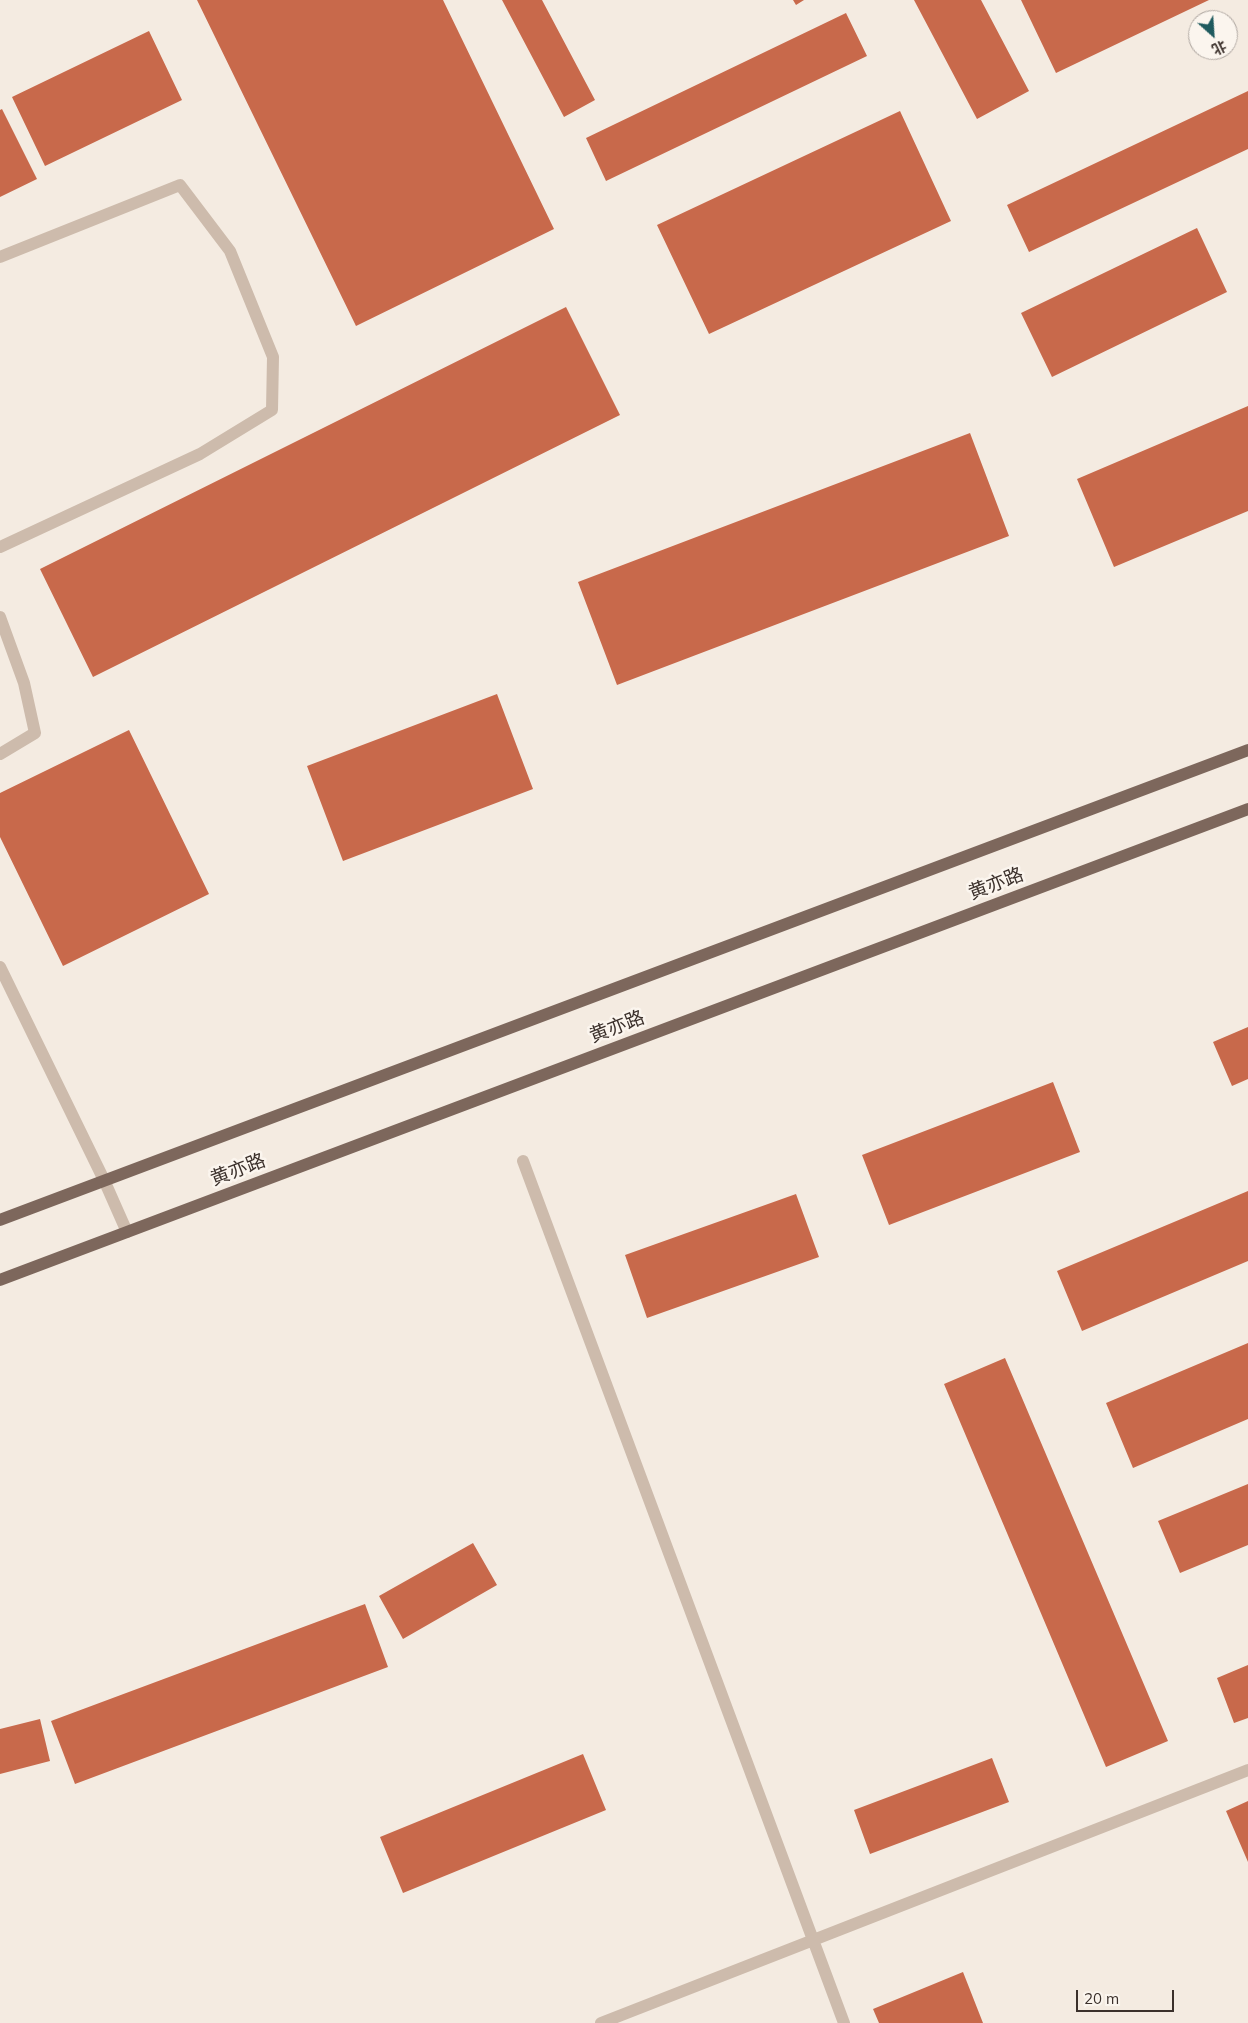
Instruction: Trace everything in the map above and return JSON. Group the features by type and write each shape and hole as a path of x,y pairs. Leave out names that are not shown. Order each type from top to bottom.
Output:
{"main road":[{"name":"黄亦路","path":"0,1220 1248,750"},
{"name":"黄亦路","path":"0,1280 1248,809"}],"lane":[{"path":"0,257 180,185 230,251 273,357 272,410 200,454 0,547"},
{"path":"0,616 24,683 35,733 0,754"},
{"path":"0,967 104,1180 127,1232"},
{"path":"523,1161 844,2023"},
{"path":"601,2023 1248,1770"}],"building":[{"path":"197,0 443,0 554,229 356,326"},
{"path":"502,0 542,0 595,100 564,117"},
{"path":"793,0 804,0 796,5"},
{"path":"914,0 981,0 1029,91 977,119"},
{"path":"1021,0 1209,0 1188,10 1056,73"},
{"path":"846,13 867,56 606,181 586,138"},
{"path":"149,31 182,100 45,166 12,97"},
{"path":"1248,91 1248,149 1029,252 1007,205"},
{"path":"2,109 37,179 0,197 0,110"},
{"path":"900,111 951,221 709,334 657,225"},
{"path":"1197,228 1227,292 1052,377 1021,313"},
{"path":"566,307 620,415 93,677 40,569"},
{"path":"1248,406 1248,511 1114,567 1077,479"},
{"path":"970,433 1009,536 617,685 578,582"},
{"path":"497,694 533,789 343,861 307,766"},
{"path":"129,730 209,894 63,966 0,837 0,793"},
{"path":"1248,1027 1248,1079 1232,1086 1213,1042"},
{"path":"1053,1082 1080,1152 889,1225 862,1155"},
{"path":"1248,1191 1248,1261 1082,1331 1057,1271"},
{"path":"796,1194 819,1257 647,1318 625,1255"},
{"path":"1248,1343 1248,1419 1133,1468 1106,1403"},
{"path":"1005,1358 1168,1741 1106,1767 944,1384"},
{"path":"1248,1484 1248,1545 1180,1573 1158,1521"},
{"path":"473,1543 497,1585 403,1639 379,1596"},
{"path":"365,1604 388,1667 75,1784 51,1721"},
{"path":"1248,1665 1248,1718 1234,1723 1217,1678"},
{"path":"40,1719 50,1761 0,1774 0,1729"},
{"path":"583,1754 606,1810 403,1893 380,1837"},
{"path":"992,1758 1009,1802 870,1854 854,1810"},
{"path":"1248,1801 1248,1862 1226,1811"},
{"path":"963,1972 983,2023 879,2023 873,2009"}]}
